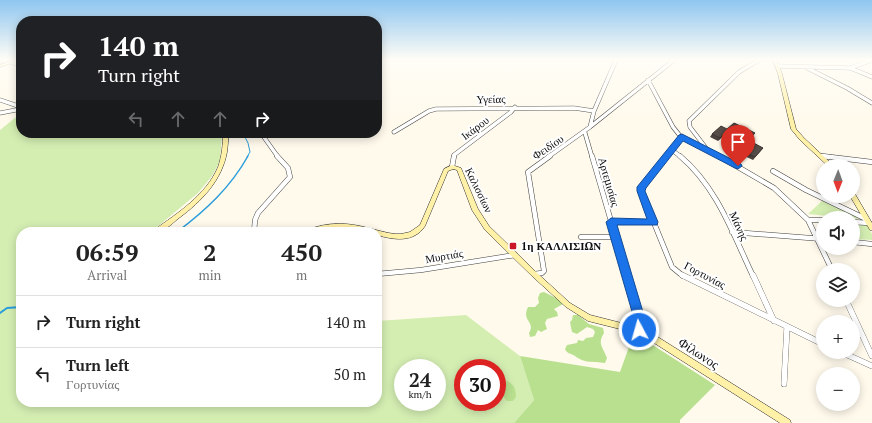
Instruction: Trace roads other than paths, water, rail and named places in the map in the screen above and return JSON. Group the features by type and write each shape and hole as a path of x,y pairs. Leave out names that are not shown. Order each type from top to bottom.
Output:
{"main road":[{"path":"781,80 794,130 824,159"},
{"path":"163,227 191,206 210,186 223,163 226,138"},
{"name":"Καλισσίων","path":"382,233 401,237 408,236 417,231 422,226 446,170 452,167 461,171 470,199 481,219 534,274"},
{"path":"857,203 869,223"},
{"name":"Καλισσίων","path":"327,227 334,225 357,227"},
{"name":"Φίλωνος","path":"534,274 558,297 583,316 639,330 788,423"}],"street":[{"path":"590,127 594,111 607,80"},
{"path":"648,80 673,127 682,137 707,149 768,183 808,220 816,233"},
{"name":"Φειδίου","path":"534,274 542,273 544,271 528,172 585,132 648,80"},
{"path":"707,149 690,127 689,121 731,80"},
{"path":"830,80 872,103"},
{"path":"0,100 16,106"},
{"name":"Υγείας","path":"394,132 432,110 515,107 574,108 594,111"},
{"name":"Ικάρου","path":"452,167 454,155 511,112 515,107"},
{"path":"0,113 16,109"},
{"name":"Αρτεμισίας","path":"585,132 640,322 639,330"},
{"name":"Γορτυνίας","path":"682,137 642,187 641,191 672,267 684,278 816,341"},
{"path":"254,227 258,213 290,177 288,168 271,149 264,138"},
{"name":"Μάνης","path":"672,150 688,163 712,192 774,320"},
{"path":"821,156 872,162"},
{"path":"773,171 869,223"},
{"path":"808,220 816,220"},
{"path":"611,222 653,222"},
{"path":"732,232 816,239"},
{"path":"581,237 615,237"},
{"path":"860,243 872,244"},
{"name":"Μυρτιάς","path":"382,274 421,270 515,255"},
{"path":"849,307 872,356"},
{"path":"784,384 787,327"},
{"path":"856,359 872,366"}],"waterway":[{"path":"246,138 250,152 247,157"},
{"path":"183,227 217,198 241,168 248,156"},
{"path":"0,313 7,308 16,307"}],"place":[{"name":"1η ΚΑΛΛΙΣΙΩΝ","path":"513,246"}]}
